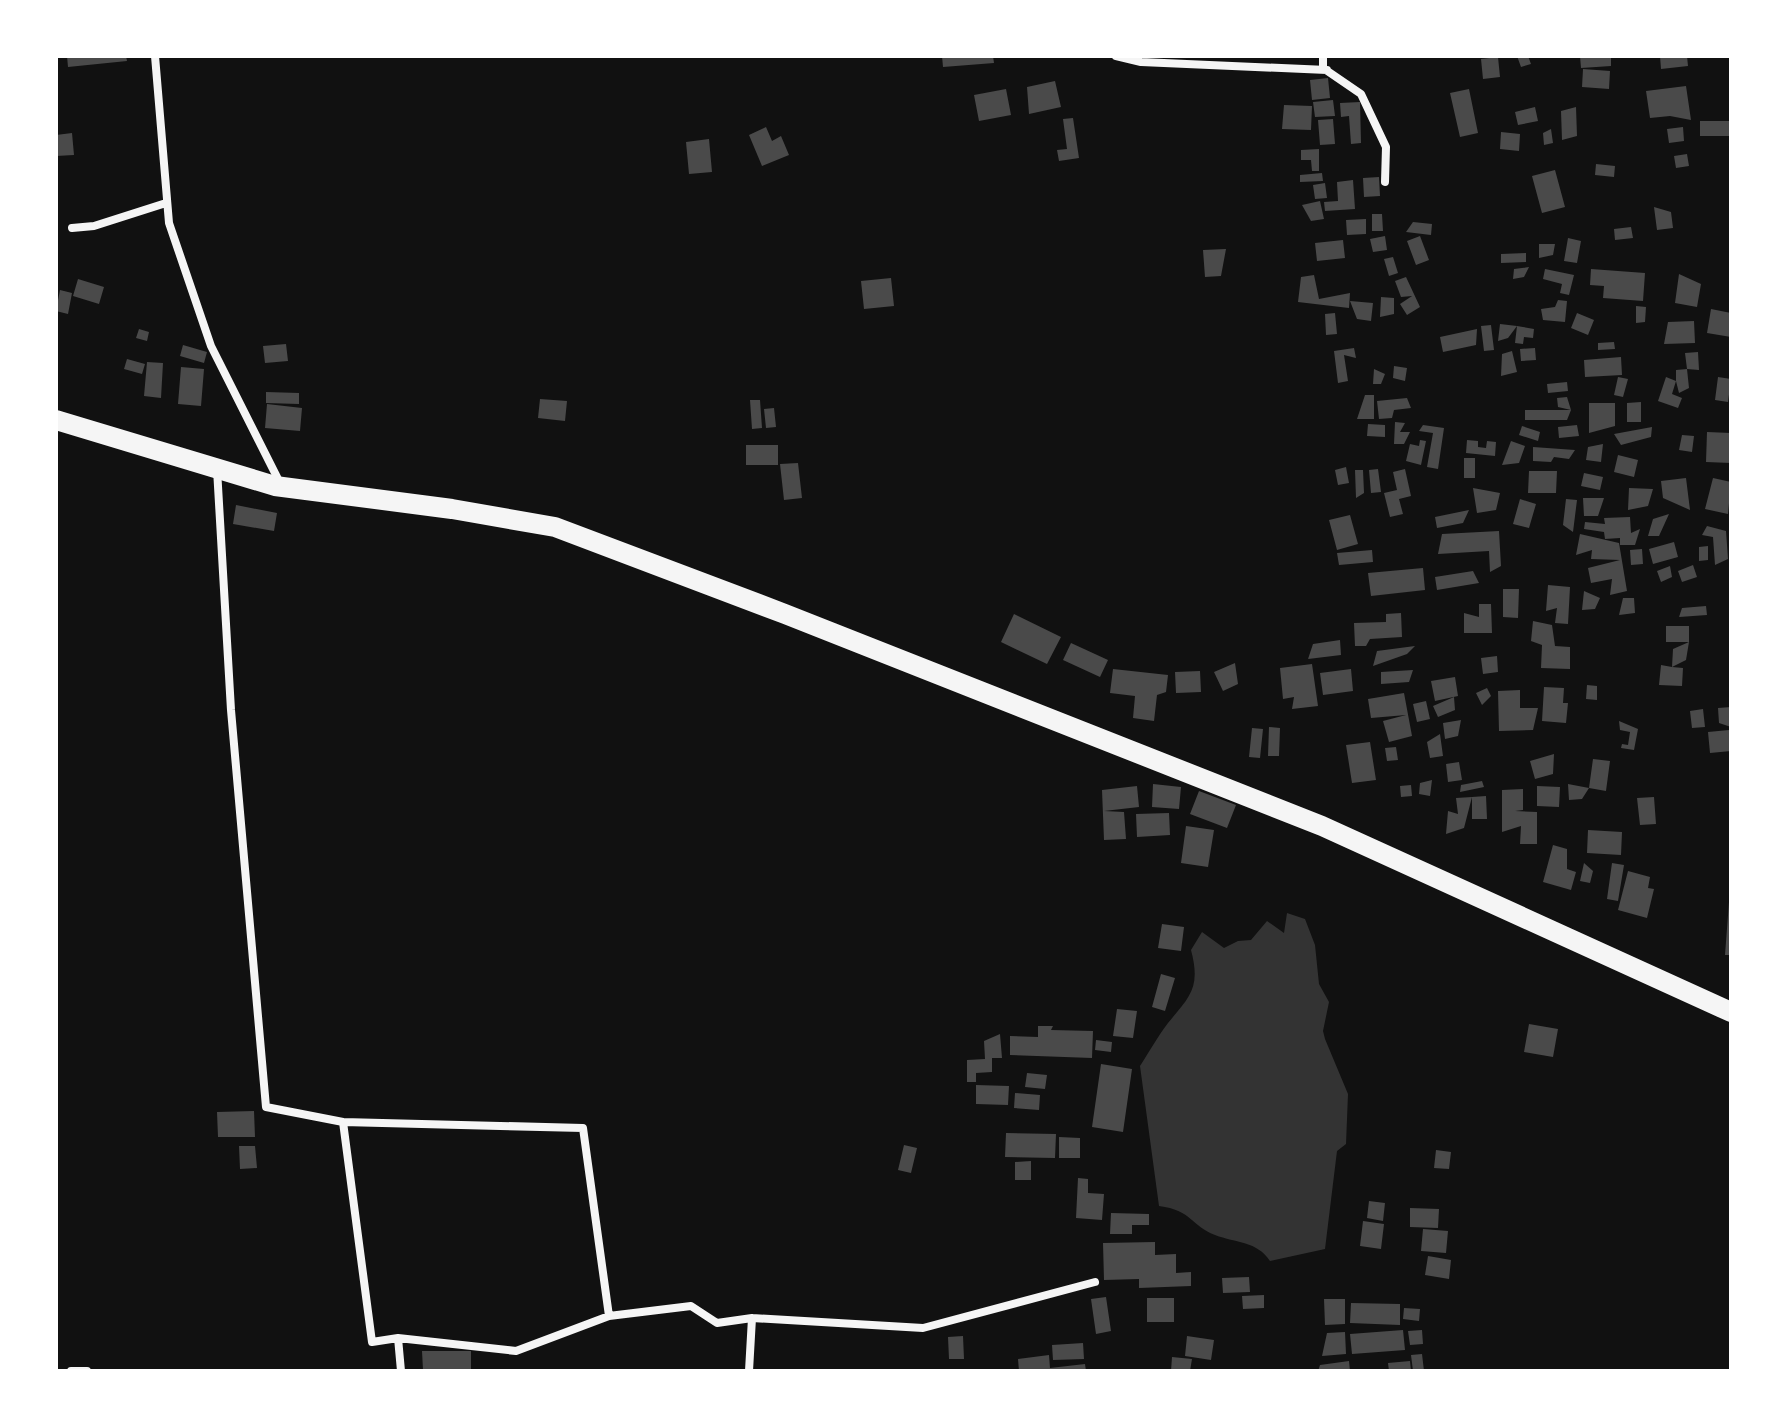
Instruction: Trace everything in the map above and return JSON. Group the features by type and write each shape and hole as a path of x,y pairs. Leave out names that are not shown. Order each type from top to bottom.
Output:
{"main road":[{"path":"56,420 282,487 452,509 555,527 799,619 1322,826 1731,1012"}],"street":[{"path":"155,56 166,203 188,284 211,346 282,487"},
{"path":"1116,56 1141,62 1327,70 1361,94 1386,147 1385,182"},
{"path":"1323,56 1327,70"},
{"path":"72,228 94,226 166,203"},
{"path":"217,468 231,710 266,1107 343,1122 583,1128 609,1316"},
{"path":"343,1122 372,1342 398,1338 516,1351 609,1316 691,1306 717,1323 752,1318 923,1328 1095,1282"},
{"path":"749,1371 752,1318"},
{"path":"398,1338 401,1371"},
{"path":"71,1371 87,1371"}],"shaded area":[{"path":"1287,913 1305,919 1315,945 1319,984 1329,1002 1323,1031 1348,1094 1346,1144 1337,1151 1325,1249 1270,1261 1252,1246 1215,1235 1178,1211 1159,1206 1140,1066 1192,991 1195,974 1191,950 1202,932 1224,948 1238,941 1251,940 1267,921 1284,933"}],"building":[{"path":"67,56 126,56 127,61 68,67"},
{"path":"942,56 993,56 994,63 943,67"},
{"path":"1517,56 1528,56 1531,64 1521,67"},
{"path":"1580,56 1611,56 1611,66 1581,68"},
{"path":"1660,56 1687,56 1688,66 1661,69"},
{"path":"1498,57 1500,77 1483,79 1481,59"},
{"path":"1583,69 1610,71 1609,89 1582,87"},
{"path":"1328,78 1330,98 1312,100 1310,80"},
{"path":"1055,81 1061,107 1029,114 1027,87"},
{"path":"1686,86 1691,120 1670,116 1650,118 1646,91"},
{"path":"1006,89 1011,115 979,121 974,95"},
{"path":"1469,89 1478,133 1460,137 1450,93"},
{"path":"1333,100 1335,116 1315,117 1313,102"},
{"path":"1360,102 1361,143 1351,144 1349,116 1341,117 1340,103"},
{"path":"1284,105 1312,106 1311,130 1282,129"},
{"path":"1535,107 1538,121 1518,125 1515,112"},
{"path":"1576,107 1577,136 1562,140 1561,111"},
{"path":"1073,118 1079,158 1059,161 1057,150 1067,149 1063,119"},
{"path":"1333,119 1335,144 1320,145 1318,120"},
{"path":"1700,121 1731,121 1731,136 1700,136"},
{"path":"766,127 772,141 781,136 789,155 762,166 749,135"},
{"path":"1683,127 1684,141 1669,143 1667,129"},
{"path":"1551,129 1553,143 1544,145 1543,133"},
{"path":"1501,132 1520,134 1519,151 1500,149"},
{"path":"72,133 74,155 56,156 56,135"},
{"path":"709,139 712,172 689,174 686,142"},
{"path":"1319,149 1319,171 1312,171 1311,160 1301,160 1301,150"},
{"path":"1687,154 1689,166 1676,168 1674,156"},
{"path":"1596,164 1615,166 1614,177 1595,175"},
{"path":"1555,170 1565,207 1542,213 1532,176"},
{"path":"1322,173 1323,181 1300,182 1300,175"},
{"path":"1379,177 1380,196 1364,197 1363,178"},
{"path":"1353,180 1355,209 1325,211 1324,202 1338,201 1337,182"},
{"path":"1325,183 1327,198 1315,199 1313,185"},
{"path":"1320,201 1324,219 1311,221 1302,205"},
{"path":"1654,207 1671,212 1673,228 1657,230"},
{"path":"1372,214 1382,214 1383,231 1372,231"},
{"path":"1366,219 1366,234 1347,235 1346,220"},
{"path":"1413,222 1432,224 1431,235 1406,232"},
{"path":"1631,227 1633,238 1615,240 1614,229"},
{"path":"1385,236 1387,250 1373,252 1370,239"},
{"path":"1420,236 1429,260 1416,265 1407,241"},
{"path":"1568,238 1581,241 1577,263 1564,261"},
{"path":"1343,240 1345,258 1317,261 1315,243"},
{"path":"1539,244 1555,244 1553,255 1539,258"},
{"path":"1226,249 1221,276 1205,277 1203,250"},
{"path":"1526,253 1526,262 1501,263 1501,254"},
{"path":"1393,257 1398,273 1389,276 1384,259"},
{"path":"1529,267 1524,277 1513,279 1514,269"},
{"path":"1545,269 1574,275 1569,295 1560,293 1562,284 1543,279"},
{"path":"1591,269 1645,273 1643,301 1603,298 1604,286 1590,285"},
{"path":"1679,274 1701,284 1697,307 1675,303"},
{"path":"1314,275 1319,299 1350,293 1349,308 1298,302 1301,277"},
{"path":"1406,277 1420,307 1407,315 1400,304 1412,296 1401,297 1395,281"},
{"path":"891,278 894,306 864,309 861,281"},
{"path":"78,279 104,287 99,304 73,296"},
{"path":"60,290 72,293 68,314 56,311"},
{"path":"1381,297 1394,298 1394,314 1380,317"},
{"path":"1558,300 1567,301 1565,322 1543,320 1541,309 1555,307"},
{"path":"1350,301 1373,303 1371,321 1357,319"},
{"path":"1636,306 1646,307 1645,322 1636,323"},
{"path":"1711,309 1731,313 1731,337 1707,333"},
{"path":"1335,313 1337,334 1326,335 1325,314"},
{"path":"1577,313 1594,320 1588,335 1571,328"},
{"path":"1694,321 1695,343 1664,344 1668,322"},
{"path":"1500,324 1517,326 1508,338 1498,341"},
{"path":"1491,325 1494,350 1484,351 1481,326"},
{"path":"1517,326 1534,329 1533,338 1524,337 1523,344 1515,343"},
{"path":"139,329 149,332 147,341 136,338"},
{"path":"1477,329 1476,345 1443,352 1440,337"},
{"path":"1614,342 1615,349 1598,350 1598,343"},
{"path":"286,344 288,361 265,363 263,346"},
{"path":"183,345 207,352 204,363 180,356"},
{"path":"1354,348 1356,358 1344,355 1348,381 1338,383 1334,351"},
{"path":"1535,348 1536,360 1521,361 1520,349"},
{"path":"1512,351 1517,372 1501,376 1502,354"},
{"path":"1698,352 1699,370 1687,369 1685,353"},
{"path":"1621,357 1622,375 1585,377 1584,360"},
{"path":"127,359 145,364 142,374 124,369"},
{"path":"147,362 163,363 161,398 144,396"},
{"path":"1394,366 1407,368 1405,381 1393,378"},
{"path":"181,367 204,369 201,406 178,404"},
{"path":"1374,369 1385,374 1381,384 1373,384"},
{"path":"1687,369 1689,388 1679,393 1676,370"},
{"path":"1618,377 1628,379 1623,397 1614,395"},
{"path":"1666,377 1676,381 1672,394 1682,398 1678,408 1658,401"},
{"path":"1718,377 1731,379 1728,402 1715,400"},
{"path":"1567,382 1568,391 1548,393 1547,384"},
{"path":"266,392 299,393 299,404 266,403"},
{"path":"1365,395 1374,395 1374,419 1357,419"},
{"path":"1567,397 1571,410 1558,407 1557,398"},
{"path":"1407,398 1411,408 1394,410 1392,418 1379,419 1377,401"},
{"path":"540,399 567,401 565,421 538,418"},
{"path":"750,400 760,400 762,428 752,429"},
{"path":"1641,402 1641,422 1627,422 1627,403"},
{"path":"1589,403 1615,403 1615,426 1589,433"},
{"path":"267,404 302,408 300,431 265,428"},
{"path":"774,408 776,427 766,428 764,409"},
{"path":"1525,410 1571,410 1567,420 1525,420"},
{"path":"1395,422 1405,423 1400,432 1410,432 1404,444 1394,444"},
{"path":"1368,424 1385,425 1385,437 1367,436"},
{"path":"1423,425 1444,428 1438,469 1427,467 1433,433 1419,431"},
{"path":"1577,425 1579,436 1559,438 1558,427"},
{"path":"1522,426 1540,432 1538,441 1519,435"},
{"path":"1652,427 1651,437 1621,445 1614,434"},
{"path":"1707,432 1731,433 1731,463 1706,462"},
{"path":"1682,435 1694,436 1692,452 1679,450"},
{"path":"1420,440 1426,441 1421,465 1406,461 1410,444 1419,446"},
{"path":"1467,440 1478,441 1478,447 1486,448 1487,441 1496,442 1495,456 1466,453"},
{"path":"1511,441 1525,446 1519,463 1502,465"},
{"path":"1603,444 1601,462 1586,460 1588,447"},
{"path":"746,445 778,445 778,465 746,465"},
{"path":"1533,447 1575,450 1569,459 1554,457 1551,462 1533,461"},
{"path":"1618,455 1638,460 1634,477 1614,472"},
{"path":"1464,458 1475,458 1475,478 1464,478"},
{"path":"798,463 802,498 784,500 780,464"},
{"path":"1346,467 1349,483 1338,485 1335,470"},
{"path":"1378,469 1381,492 1371,493 1369,470"},
{"path":"1405,469 1411,496 1399,499 1403,514 1390,517 1384,493 1397,490 1393,472"},
{"path":"1355,470 1363,470 1364,493 1356,498"},
{"path":"1529,471 1557,471 1556,493 1528,493"},
{"path":"1584,473 1603,477 1600,490 1581,486"},
{"path":"1686,478 1690,510 1663,498 1661,481"},
{"path":"1713,478 1731,482 1728,514 1705,509"},
{"path":"1473,488 1500,493 1496,510 1477,513"},
{"path":"1629,488 1653,489 1648,506 1628,510"},
{"path":"1583,498 1604,498 1598,516 1584,516"},
{"path":"1520,499 1536,504 1529,528 1513,524"},
{"path":"1566,499 1577,500 1573,532 1563,525"},
{"path":"236,505 277,513 274,531 233,524"},
{"path":"1469,510 1463,523 1437,528 1435,517"},
{"path":"1669,514 1659,536 1648,536 1653,519"},
{"path":"1350,515 1358,544 1337,550 1329,520"},
{"path":"1630,517 1631,533 1640,529 1635,545 1620,545 1620,538 1605,539 1604,532 1584,529 1585,522 1605,524 1604,518"},
{"path":"1707,526 1726,531 1728,559 1715,565 1713,537 1702,535"},
{"path":"1499,531 1501,566 1490,572 1489,551 1438,554 1442,534"},
{"path":"1580,534 1619,543 1627,591 1610,595 1612,579 1591,583 1588,568 1620,560 1591,559 1592,550 1576,555"},
{"path":"1674,542 1678,557 1653,564 1649,549"},
{"path":"1708,546 1708,560 1699,561 1699,547"},
{"path":"1642,549 1643,564 1631,565 1630,550"},
{"path":"1372,550 1373,562 1339,565 1337,553"},
{"path":"1693,565 1697,577 1682,582 1678,571"},
{"path":"1670,566 1672,577 1661,582 1657,571"},
{"path":"1423,568 1425,590 1371,596 1368,573"},
{"path":"1473,571 1479,583 1437,590 1435,577"},
{"path":"1548,585 1570,587 1568,624 1555,623 1557,608 1546,611"},
{"path":"1503,589 1519,589 1518,618 1503,617"},
{"path":"1584,591 1600,598 1595,609 1582,610"},
{"path":"1623,598 1634,598 1635,613 1619,615"},
{"path":"1479,604 1491,604 1492,633 1464,633 1464,613 1479,617"},
{"path":"1706,606 1707,615 1679,617 1682,608"},
{"path":"1401,613 1402,637 1370,639 1366,646 1355,646 1354,623 1386,622 1386,614"},
{"path":"1014,614 1061,637 1047,664 1001,642"},
{"path":"1533,621 1552,625 1555,646 1570,647 1570,669 1541,668 1542,645 1531,641"},
{"path":"1666,626 1689,626 1689,642 1666,642"},
{"path":"1340,640 1341,655 1308,659 1313,644"},
{"path":"1689,642 1686,660 1672,667 1673,649"},
{"path":"1071,643 1108,660 1100,677 1063,660"},
{"path":"1415,646 1407,654 1373,666 1377,651"},
{"path":"1497,656 1498,672 1483,674 1481,658"},
{"path":"1235,663 1238,684 1223,691 1214,672"},
{"path":"1312,664 1318,706 1292,709 1294,697 1283,699 1280,668"},
{"path":"1661,665 1683,668 1682,686 1659,685"},
{"path":"1113,669 1168,675 1166,692 1157,695 1154,721 1133,718 1135,696 1110,693"},
{"path":"1351,669 1353,691 1323,695 1320,673"},
{"path":"1413,670 1409,682 1381,684 1381,672"},
{"path":"1200,671 1201,692 1176,693 1175,672"},
{"path":"1455,677 1458,696 1435,701 1431,681"},
{"path":"1587,685 1597,686 1597,700 1586,699"},
{"path":"1544,687 1564,688 1563,703 1568,703 1566,723 1542,721"},
{"path":"1487,688 1491,696 1482,705 1476,693"},
{"path":"1520,690 1520,708 1538,708 1533,730 1499,731 1498,691"},
{"path":"1404,693 1412,736 1389,742 1383,721 1406,715 1371,718 1368,699"},
{"path":"1454,697 1455,710 1438,717 1433,706"},
{"path":"1426,701 1430,719 1417,722 1413,704"},
{"path":"1731,707 1731,727 1719,723 1718,708"},
{"path":"1703,709 1705,727 1692,728 1690,711"},
{"path":"1461,720 1458,736 1445,739 1443,723"},
{"path":"1619,721 1638,729 1634,750 1621,748 1622,744 1628,745 1630,732 1620,730"},
{"path":"1269,727 1280,728 1279,756 1268,756"},
{"path":"1252,728 1263,729 1260,758 1249,757"},
{"path":"1729,730 1731,751 1710,753 1708,732"},
{"path":"1440,734 1443,756 1430,758 1427,742"},
{"path":"1370,742 1376,780 1352,783 1346,745"},
{"path":"1396,747 1398,760 1387,761 1385,748"},
{"path":"1554,754 1553,774 1535,779 1530,761"},
{"path":"1593,759 1610,761 1606,791 1589,788"},
{"path":"1459,762 1462,780 1448,782 1446,764"},
{"path":"1432,780 1430,796 1419,794 1420,783"},
{"path":"1482,781 1484,787 1460,792 1461,785"},
{"path":"1153,784 1181,787 1179,809 1152,807"},
{"path":"1568,784 1589,788 1582,799 1569,800"},
{"path":"1411,785 1412,796 1401,797 1400,786"},
{"path":"1137,786 1139,807 1104,811 1124,812 1126,839 1104,840 1102,790"},
{"path":"1537,786 1560,787 1559,807 1537,806"},
{"path":"1523,789 1523,810 1515,811 1537,812 1537,844 1520,844 1521,826 1502,832 1502,790"},
{"path":"1199,791 1236,805 1227,828 1190,814"},
{"path":"1486,796 1487,819 1472,819 1472,797"},
{"path":"1472,797 1464,828 1446,834 1448,811 1458,814 1456,798"},
{"path":"1654,797 1656,824 1640,825 1637,798"},
{"path":"1169,813 1170,835 1137,837 1136,814"},
{"path":"1186,826 1214,830 1208,867 1181,863"},
{"path":"1588,830 1622,832 1621,855 1587,853"},
{"path":"1553,845 1567,849 1567,869 1576,872 1571,890 1543,882"},
{"path":"1584,863 1593,871 1590,883 1580,881"},
{"path":"1612,863 1624,865 1618,901 1607,899"},
{"path":"1628,871 1650,877 1648,888 1654,889 1647,918 1618,910"},
{"path":"1729,902 1731,955 1725,955"},
{"path":"1162,924 1184,927 1181,951 1158,948"},
{"path":"1161,974 1175,978 1165,1011 1152,1007"},
{"path":"1117,1009 1137,1011 1133,1038 1113,1036"},
{"path":"1529,1024 1558,1029 1553,1057 1524,1052"},
{"path":"1038,1026 1053,1026 1051,1030 1093,1031 1092,1058 1010,1055 1010,1036 1038,1037"},
{"path":"1000,1034 1002,1058 992,1058 992,1072 976,1073 976,1082 967,1082 967,1060 985,1059 984,1041"},
{"path":"1096,1040 1112,1042 1111,1052 1095,1050"},
{"path":"1101,1064 1132,1069 1123,1132 1092,1127"},
{"path":"1027,1073 1047,1075 1045,1089 1025,1087"},
{"path":"976,1085 1009,1086 1008,1105 976,1104"},
{"path":"1015,1093 1040,1095 1039,1110 1014,1108"},
{"path":"254,1111 255,1137 218,1137 217,1112"},
{"path":"1006,1133 1056,1134 1055,1158 1005,1157"},
{"path":"1059,1137 1080,1138 1080,1158 1059,1158"},
{"path":"904,1145 917,1148 911,1173 898,1170"},
{"path":"239,1146 255,1146 257,1168 240,1169"},
{"path":"1436,1150 1451,1152 1449,1169 1434,1168"},
{"path":"1031,1161 1031,1180 1015,1180 1015,1162"},
{"path":"1078,1178 1088,1179 1088,1193 1104,1194 1102,1220 1076,1218"},
{"path":"1369,1201 1385,1203 1383,1221 1367,1218"},
{"path":"1410,1208 1439,1209 1438,1228 1410,1227"},
{"path":"1111,1213 1149,1214 1149,1225 1132,1225 1132,1234 1110,1234"},
{"path":"1363,1221 1384,1224 1381,1249 1360,1246"},
{"path":"1423,1229 1448,1231 1446,1253 1421,1251"},
{"path":"1155,1242 1155,1255 1176,1254 1176,1273 1191,1272 1191,1286 1139,1288 1139,1279 1104,1280 1103,1243"},
{"path":"1428,1256 1451,1260 1449,1279 1425,1275"},
{"path":"1249,1277 1250,1292 1223,1293 1222,1278"},
{"path":"1264,1295 1264,1308 1243,1309 1242,1296"},
{"path":"1106,1297 1111,1331 1096,1334 1091,1299"},
{"path":"1147,1298 1174,1298 1174,1322 1147,1322"},
{"path":"1324,1299 1345,1299 1345,1324 1325,1325"},
{"path":"1351,1303 1400,1304 1400,1325 1350,1323"},
{"path":"1404,1308 1420,1309 1419,1321 1403,1319"},
{"path":"1403,1330 1405,1350 1352,1354 1350,1334"},
{"path":"1422,1330 1423,1344 1410,1345 1408,1331"},
{"path":"1345,1332 1346,1354 1322,1356 1327,1333"},
{"path":"963,1336 964,1359 949,1359 948,1337"},
{"path":"1187,1336 1214,1340 1211,1360 1185,1356"},
{"path":"1083,1343 1084,1359 1053,1360 1052,1345"},
{"path":"422,1351 471,1351 471,1371 423,1370"},
{"path":"1422,1354 1424,1371 1413,1371 1411,1355"},
{"path":"1049,1355 1050,1368 1085,1364 1086,1371 1019,1371 1018,1359"},
{"path":"1172,1357 1192,1359 1190,1371 1171,1371"},
{"path":"1349,1361 1350,1371 1318,1371 1320,1365"},
{"path":"1410,1361 1411,1371 1389,1371 1388,1363"}]}
